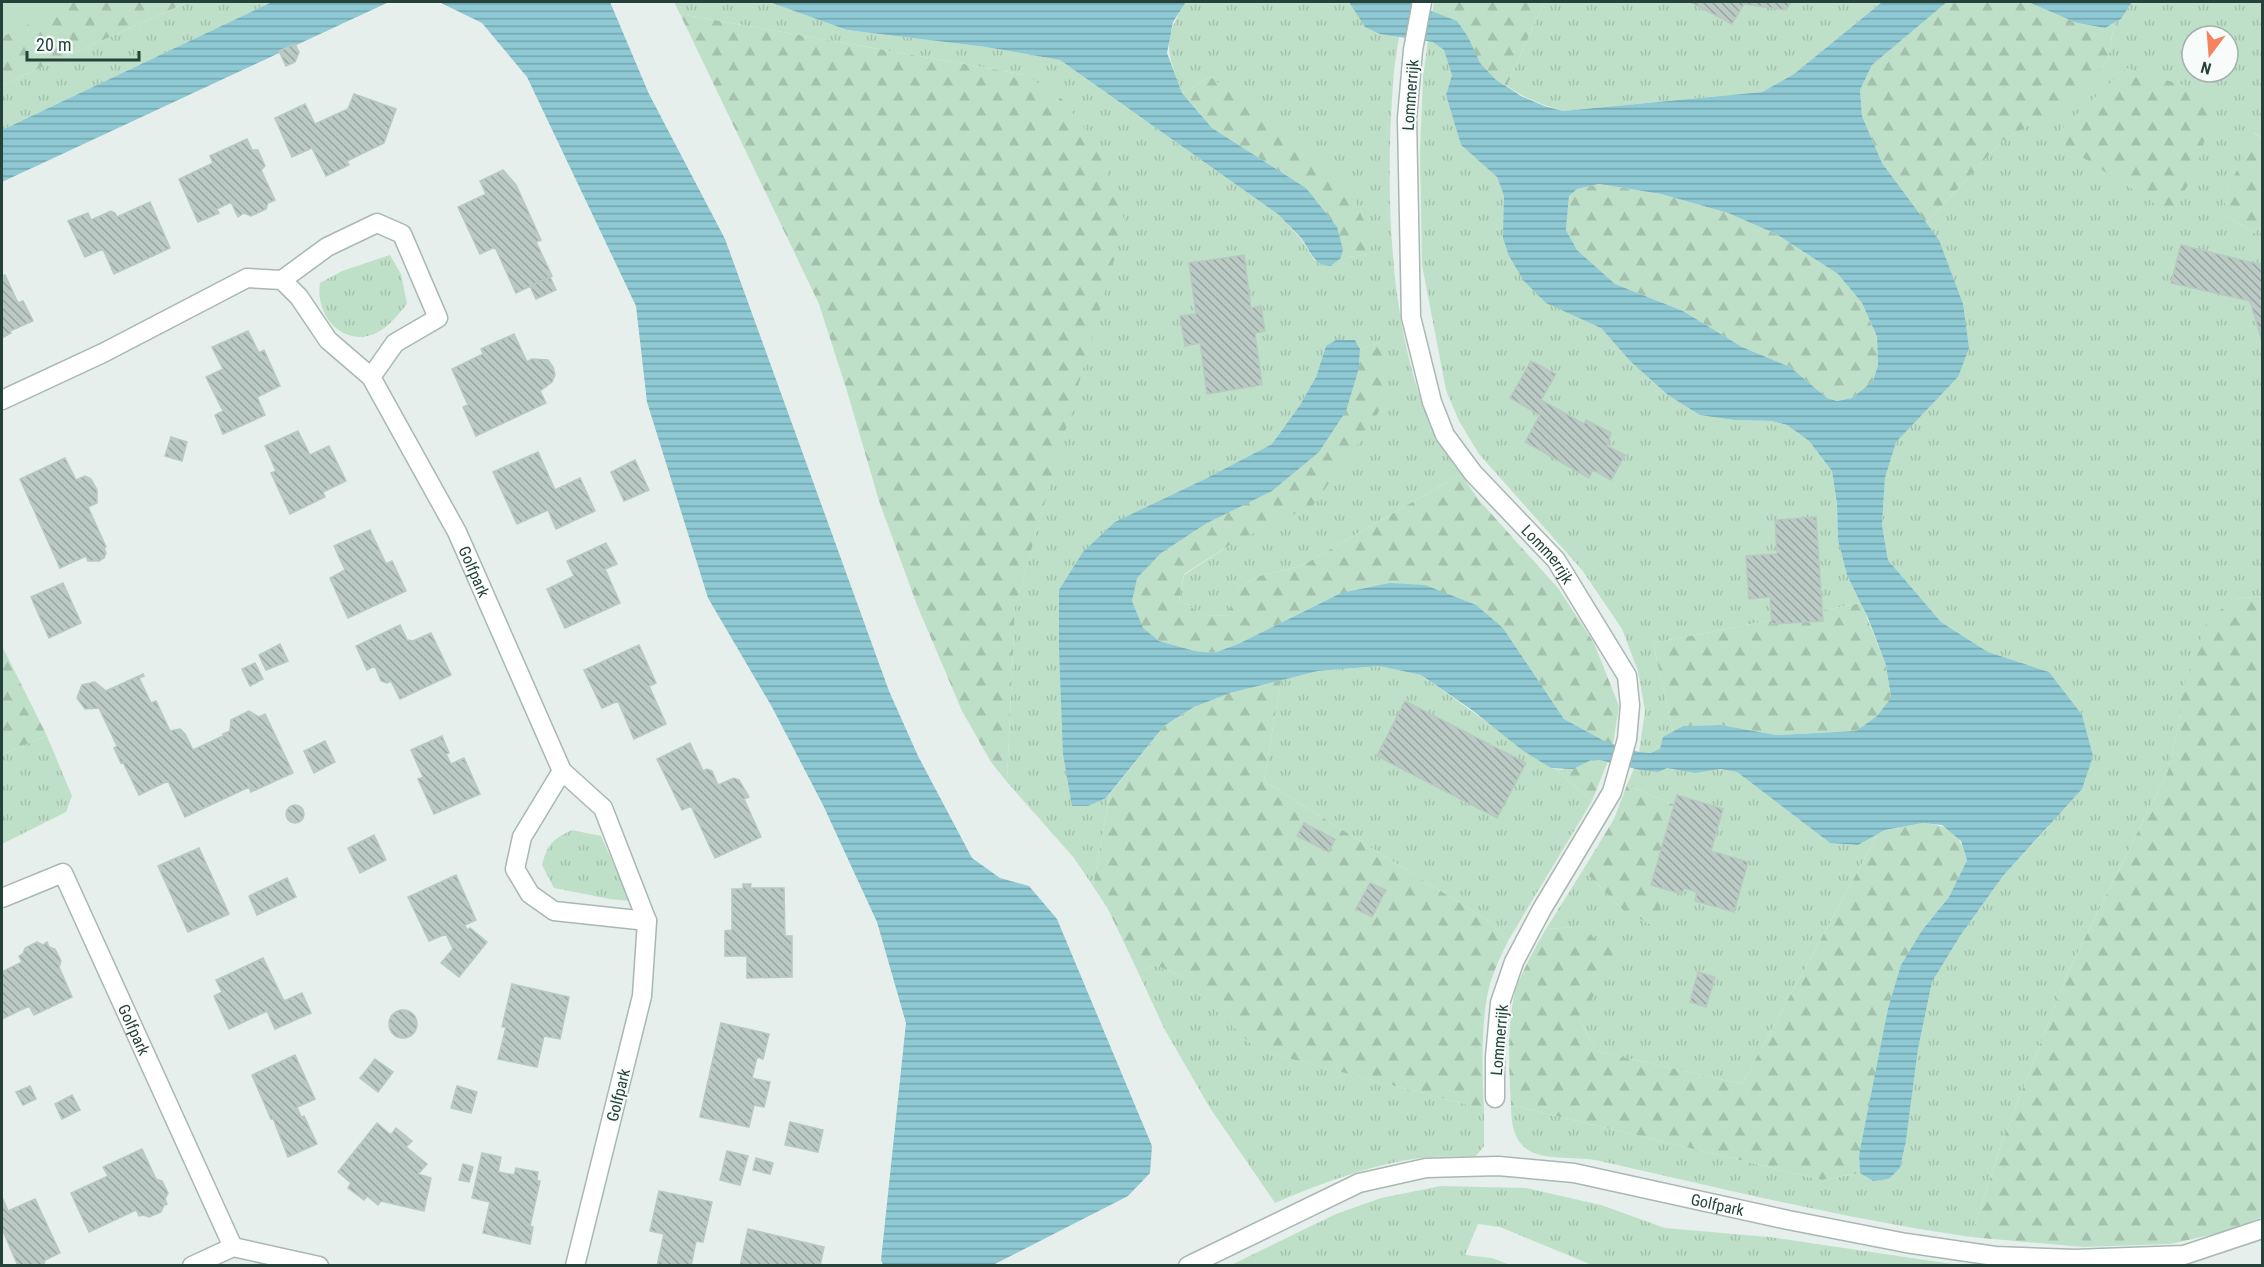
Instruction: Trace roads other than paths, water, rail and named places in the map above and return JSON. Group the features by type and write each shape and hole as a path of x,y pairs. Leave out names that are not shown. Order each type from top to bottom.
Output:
{"street":[{"name":"Lommerrijk","path":"1422,2 1413,50 1407,118 1412,317 1432,402 1445,435 1473,473 1556,560 1627,676 1630,705 1627,739 1612,792 1542,909 1514,962 1500,1003 1495,1056 1495,1098"},
{"path":"2,400 103,353 247,278 282,280 327,247 377,223 402,234 438,318 394,343 371,377"},
{"name":"Golfpark","path":"282,280 299,297 328,340 371,377 458,532 562,771 603,808 647,921 642,996 575,1266"},
{"path":"562,771 522,837 515,869 530,894 554,911 647,921"},
{"name":"Golfpark","path":"2,898 63,873 233,1246"},
{"name":"Golfpark","path":"1188,1266 1359,1183 1426,1168 1488,1166 1574,1173 1894,1241 1995,1256 2075,1259 2184,1255 2262,1229"},
{"path":"192,1266 233,1246 319,1266"}],"water":[{"path":"272,2 389,2 2,182 2,130"},
{"path":"389,2 610,2 649,94 725,239 889,691 918,756 972,858 1000,878 1029,886 1057,919 1152,1146 1150,1173 1128,1196 993,1265 883,1265 881,1260 906,1023 877,922 823,805 772,707 708,598 647,402 636,306 527,77 482,23 441,3"},
{"path":"769,2 1186,2 1173,22 1167,53 1182,93 1212,128 1306,188 1337,227 1343,250 1341,258 1331,266 1320,263 1313,257 1302,239 1279,215 1060,60 986,47 847,30"},
{"path":"1349,2 1408,2 1457,21 1468,37 1480,63 1495,79 1521,96 1563,111 1762,92 1794,74 1882,2 1947,2 1872,65 1860,90 1862,116 1882,163 1939,240 1963,304 1969,348 1958,377 1896,442 1885,478 1882,525 1888,560 1941,622 1988,652 2049,672 2082,715 2093,756 2082,789 2003,876 1960,936 1932,982 1918,1049 1906,1141 1900,1168 1889,1179 1873,1181 1860,1173 1859,1155 1888,1009 1901,965 1923,929 1949,897 1967,860 1961,841 1942,825 1923,823 1885,830 1858,845 1830,843 1737,772 1720,769 1696,773 1667,768 1658,772 1600,760 1591,760 1573,769 1551,768 1522,750 1472,710 1421,675 1379,666 1318,671 1230,693 1194,707 1164,726 1106,798 1088,806 1072,806 1063,754 1059,590 1083,552 1115,522 1272,444 1300,405 1316,377 1326,346 1336,340 1355,340 1360,349 1359,368 1346,411 1319,452 1272,491 1207,523 1161,553 1137,578 1132,601 1143,628 1159,641 1195,651 1214,653 1240,643 1341,593 1390,583 1425,585 1476,605 1503,628 1564,719 1606,742 1639,752 1651,753 1660,749 1663,737 1683,726 1721,725 1776,735 1856,731 1877,716 1891,698 1886,665 1868,618 1847,575 1838,540 1837,504 1832,471 1809,441 1787,425 1772,421 1735,420 1700,415 1668,395 1631,362 1601,328 1546,303 1524,281 1509,256 1503,238 1504,196 1497,177 1461,145 1446,95 1452,75 1444,50 1433,42 1380,34 1365,27","holes":["1599,184 1661,194 1728,213 1776,234 1838,274 1862,303 1877,337 1878,365 1873,381 1852,398 1837,401 1827,398 1790,367 1742,347 1683,311 1615,284 1577,250 1566,230 1569,196 1577,189"]},
{"path":"2028,2 2132,2 2121,19 2105,28 2077,23"}]}
